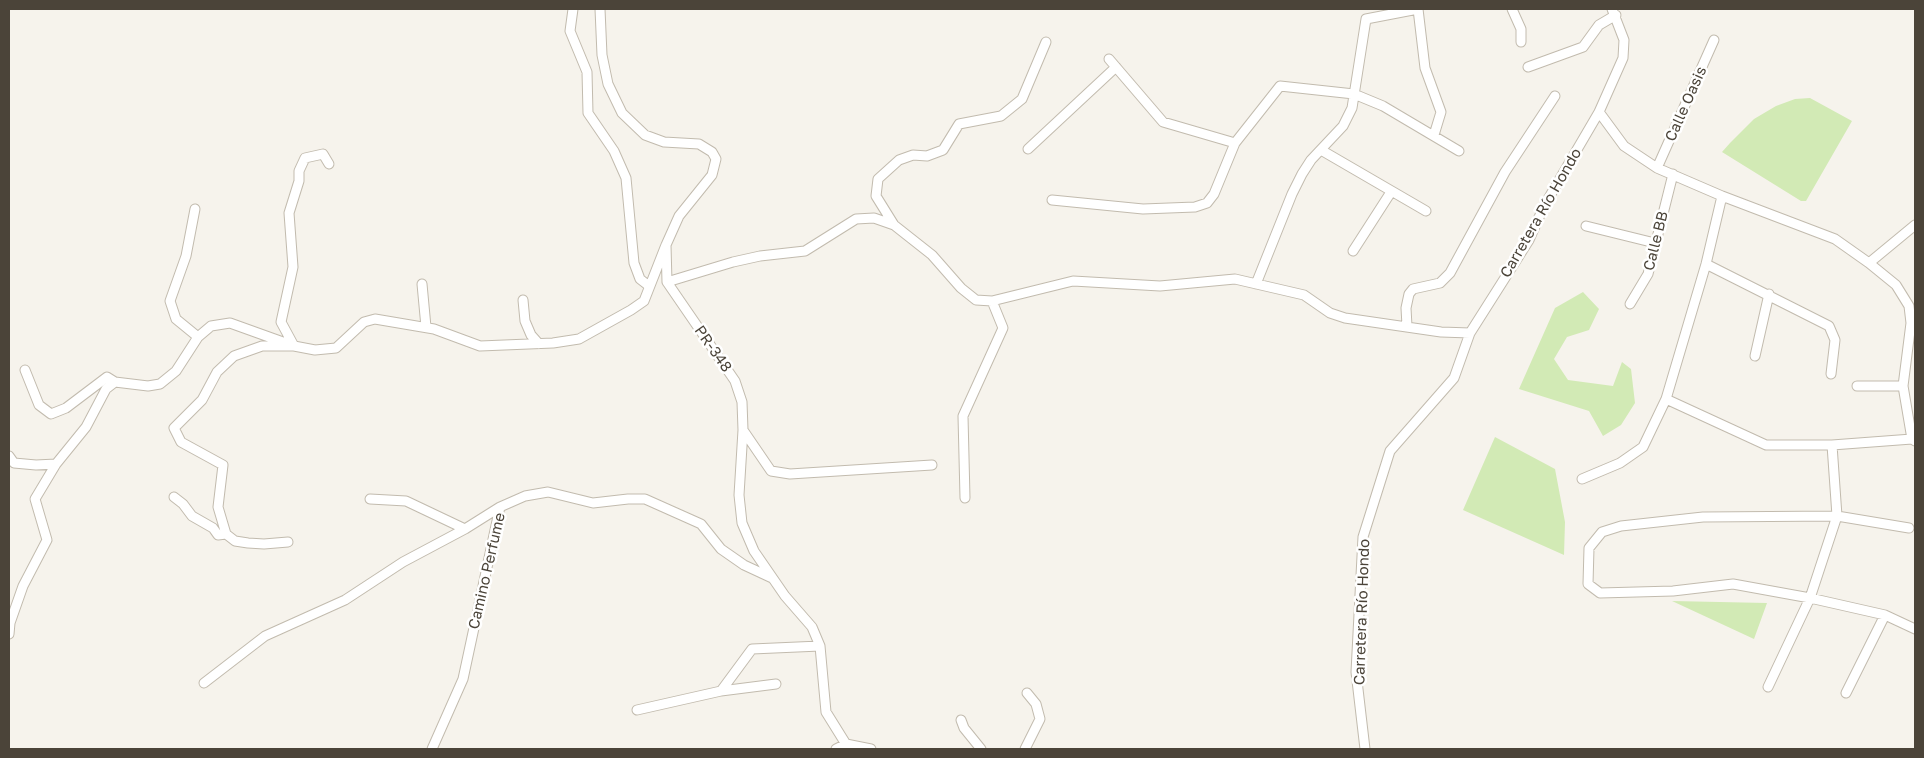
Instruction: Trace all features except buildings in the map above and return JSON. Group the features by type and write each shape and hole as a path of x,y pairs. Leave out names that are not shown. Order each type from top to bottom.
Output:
{"street":[{"path":"573,9 570,31 587,72 588,113 614,151 626,178 634,263 640,279 649,286"},
{"path":"25,370 40,406 51,414 66,408 107,377 115,382 148,386 160,384 176,370 198,337 211,326 230,323 294,346 315,350 336,348 364,322 375,319 434,329 480,346 539,344 580,339 631,310 644,300 679,216 712,175 716,159 712,152 699,144 664,142 645,135 622,114 608,84 602,55 600,9"},
{"path":"1256,284 1292,194 1311,160 1343,126 1352,108 1366,19 1418,9 1425,68 1441,112 1434,135"},
{"path":"1512,9 1522,29 1521,42"},
{"path":"1528,67 1583,47 1599,25 1614,10"},
{"name":"Carretera Río Hondo","path":"1365,749 1356,672 1363,538 1390,451 1454,378 1470,333 1529,240 1544,206 1599,112 1623,58 1624,40 1614,10"},
{"name":"Calle Oasis","path":"1657,168 1714,40"},
{"path":"894,225 876,196 878,180 899,160 913,155 927,156 943,150 959,124 1001,116 1022,99 1046,42"},
{"path":"1109,59 1163,122 1235,143"},
{"path":"1028,149 1116,67"},
{"path":"1052,200 1143,209 1195,207 1207,203 1214,194 1235,143 1280,86 1354,94 1383,106 1459,151"},
{"path":"1407,326 1406,308 1408,294 1413,289 1440,282 1450,273 1505,172 1555,96"},
{"path":"1599,112 1624,146 1657,168 1722,196 1835,239 1896,285 1909,306 1911,323 1903,386 1914,440 1832,445 1766,445 1666,399"},
{"path":"1321,150 1426,211"},
{"path":"294,346 281,322 293,267 289,213 299,182 298,171 305,158 322,154 329,164"},
{"name":"Calle BB","path":"1630,304 1648,274 1673,174"},
{"path":"1353,251 1391,192"},
{"path":"1582,479 1620,463 1643,447 1666,399 1706,264 1722,196"},
{"path":"194,209 186,256 170,301 176,319 198,337"},
{"path":"666,245 667,282 733,262 760,256 805,251 856,219 874,218 894,225 932,255 961,288 976,300 992,301 1073,281 1160,286 1235,279 1304,296 1330,313 1345,318 1441,332 1470,333"},
{"path":"1869,263 1915,225"},
{"path":"1586,226 1655,243"},
{"path":"1706,264 1829,326 1835,340 1831,374"},
{"name":"PR-348","path":"667,282 735,380 742,402 743,430 739,495 742,523 754,551 772,578 812,627 820,646 826,712 848,747"},
{"path":"422,284 426,327"},
{"path":"1754,356 1768,294"},
{"path":"523,300 525,321 531,335 539,344"},
{"path":"965,498 963,416 1002,328 992,301"},
{"path":"288,542 248,543 235,540 226,534 218,507 223,465 180,442 174,428 202,400 217,372 234,356 262,346 294,346"},
{"path":"9,634 10,623 23,586 47,540 35,500 56,464 86,426 106,389 115,382"},
{"path":"1857,386 1903,386"},
{"path":"743,430 771,471 790,474 932,465"},
{"path":"1768,687 1810,598 1837,516 1832,445"},
{"path":"9,456 14,463 56,464"},
{"name":"Camino Perfume","path":"432,749 463,679 500,507 525,496 548,492 594,502 628,498 644,499 701,524 721,549 744,565 772,578"},
{"path":"174,496 192,516 213,528 218,535 226,534"},
{"path":"375,502 406,501 465,529"},
{"path":"204,683 265,636 345,600 403,562 465,529 500,507"},
{"path":"1909,528 1837,516 1703,517 1621,526 1602,532 1590,548 1588,584 1600,594 1673,591 1733,584 1885,614 1915,629"},
{"path":"1846,694 1885,614"},
{"path":"721,691 752,649 820,646"},
{"path":"637,710 721,691 776,684"},
{"path":"1025,749 1040,719 1036,704 1027,693"},
{"path":"961,720 964,728 981,749"},
{"path":"836,749 848,747 871,749"}],"green space":[{"path":"1810,98 1852,121 1806,201 1801,201 1722,152 1754,119 1776,106 1795,99"},
{"path":"1583,292 1599,309 1589,330 1567,337 1554,359 1568,380 1613,386 1622,362 1631,369 1635,403 1621,425 1603,436 1589,411 1519,389 1555,308"},
{"path":"1495,437 1555,469 1565,522 1564,555 1463,510"},
{"path":"1672,601 1767,603 1754,639"}]}
